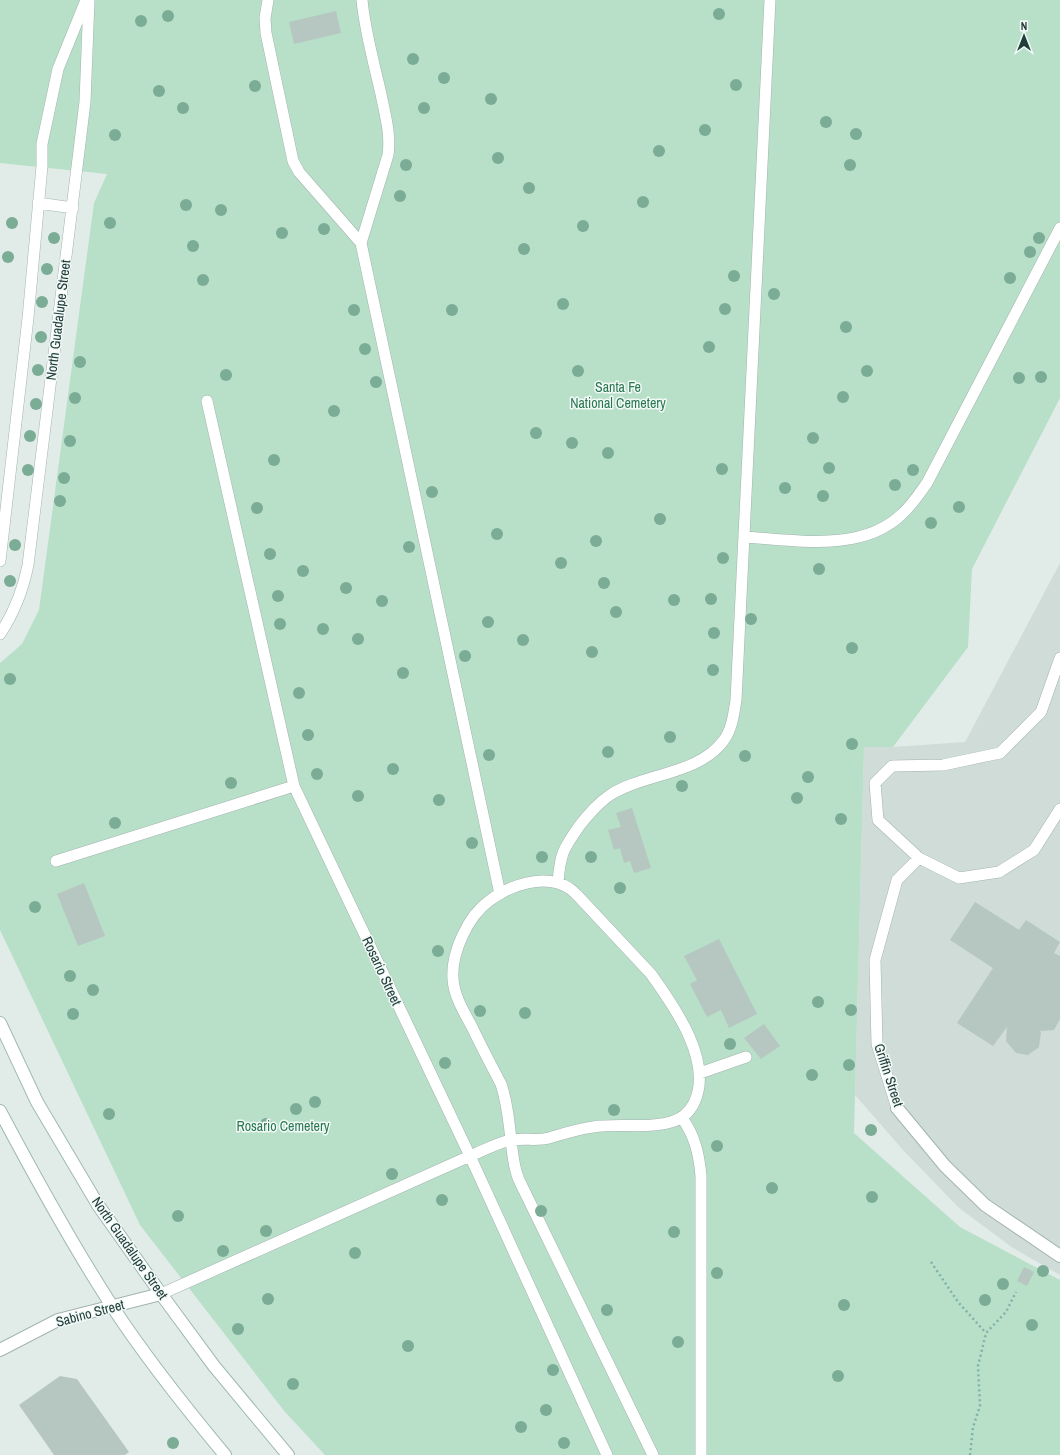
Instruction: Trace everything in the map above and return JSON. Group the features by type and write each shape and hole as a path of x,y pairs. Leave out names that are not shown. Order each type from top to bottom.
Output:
{"main road":[{"name":"North Guadalupe Street","path":"0,1023 37,1102 98,1204 214,1366 288,1455"},
{"name":"Griffin Street","path":"897,1108 945,1166 985,1204 1060,1256"},
{"path":"0,1111 58,1219 112,1306 175,1395 225,1455"},
{"name":"Sabino Street","path":"0,1350 58,1320 161,1294"}],"lane":[{"name":"North Guadalupe Street","path":"0,561 23,370 42,166 42,144 58,69 86,0"},
{"name":"North Guadalupe Street","path":"0,634 7,624 20,597 28,565 85,102 90,0"},
{"path":"268,0 265,18 266,33 293,161 299,172 361,243 500,894"},
{"path":"361,243 390,147 388,129 366,29 362,0"},
{"path":"558,883 559,863 563,851 583,822 599,804 610,795 624,788 693,764 705,757 716,749 724,739 730,726 736,700 770,0"},
{"path":"38,203 73,208"},
{"path":"744,537 817,542 852,539 869,534 901,515 915,500 927,483 1060,228"},
{"name":"Rosario Street","path":"207,401 294,786 470,1156 607,1455"},
{"path":"1060,658 1040,712 1000,753 943,765 892,766 875,784 878,820 919,858 959,878 999,872 1034,850 1060,809"},
{"path":"56,860 294,786"},
{"name":"Griffin Street","path":"897,1108 877,1044 875,960 897,880 919,858"},
{"path":"161,1294 470,1156 511,1140 529,1138 538,1140 592,1127 671,1122 682,1118 690,1110 696,1099 700,1073 697,1058 687,1031 650,974 578,896 569,888 558,883 529,883 510,888 488,901 469,924 457,950 453,966 453,980 457,997 506,1099 511,1140 514,1168 518,1180 653,1455"},
{"path":"700,1073 746,1057"},
{"path":"682,1118 695,1141 700,1161 701,1176 701,1455"}],"path":[{"path":"931,1262 958,1302 986,1333"},
{"path":"970,1455 973,1427 980,1406 978,1366 986,1333 1006,1312 1016,1292"}],"shaded area":[{"path":"1060,563 1060,1275 1013,1248 959,1208 903,1150 855,1095 864,747 893,747 965,742"}],"green space":[{"name":"Santa Fe National Cemetery","path":"0,0 1060,0 1060,398 972,569 968,647 893,747 864,747 854,1133 960,1227 1060,1280 1060,1455 325,1455 285,1412 140,1225 0,930 0,663 22,644 39,610 94,203 107,174 0,163"}],"building":[{"path":"336,11 341,33 294,44 289,22"},
{"path":"632,808 651,868 634,873 630,861 624,863 620,848 614,850 608,830 621,827 616,813"},
{"path":"84,883 105,936 78,946 57,894"},
{"path":"975,902 1019,930 1026,920 1060,942 1054,953 1060,956 1060,1019 1054,1030 1040,1031 1039,1047 1028,1055 1016,1053 1006,1041 1007,1027 993,1046 957,1023 993,968 950,940"},
{"path":"719,939 757,1014 729,1028 721,1010 707,1017 690,984 697,980 684,956"},
{"path":"764,1024 780,1046 761,1059 744,1038"},
{"path":"1024,1267 1034,1272 1027,1286 1017,1281"},
{"path":"60,1376 77,1379 129,1452 125,1455 54,1455 19,1405"}],"park label":[{"name":"Rosario Cemetery","path":"283,1126"}]}
